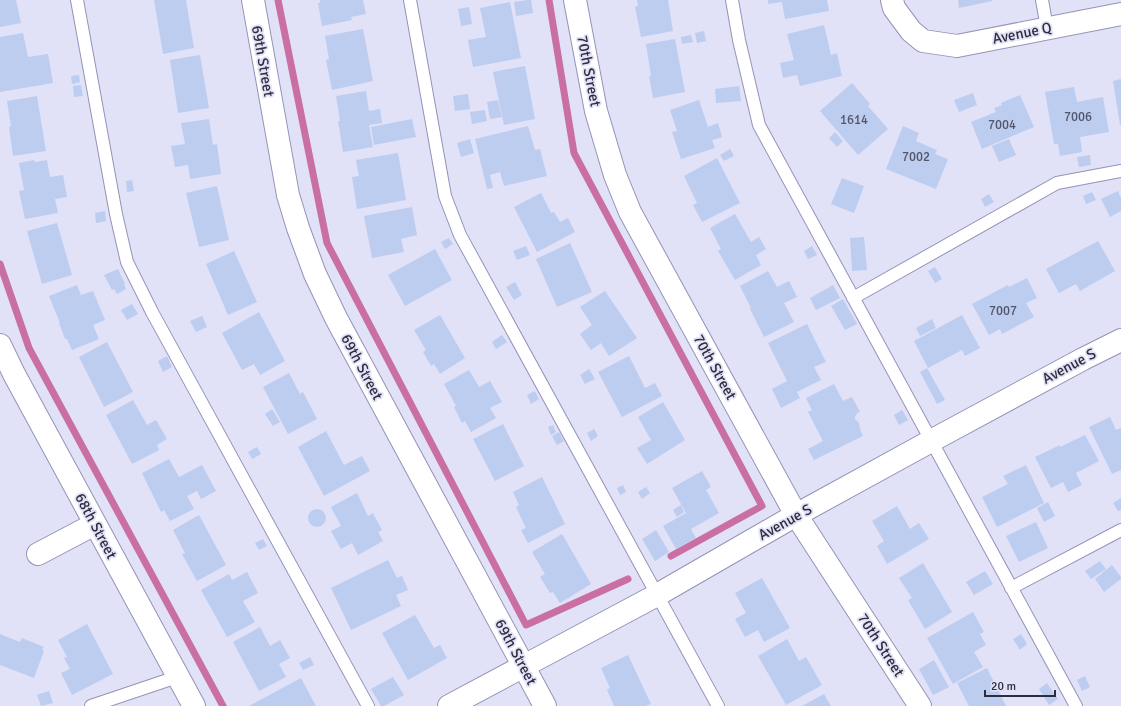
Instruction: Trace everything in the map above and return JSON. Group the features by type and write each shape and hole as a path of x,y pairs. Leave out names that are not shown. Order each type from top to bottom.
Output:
{"street":[{"name":"69th Street","path":"253,0 288,195 298,228 316,274 336,318 545,706"},
{"name":"70th Street","path":"575,0 596,111 615,175 630,212 796,515 920,706"},
{"name":"Avenue Q","path":"892,0 894,8 911,31 923,41 957,46 1121,14"},
{"name":"Avenue S","path":"449,706 657,595 796,515 1083,358 1121,340"},
{"name":"68th Street","path":"0,345 17,381 194,706"},
{"path":"38,554 95,524"}],"lane":[{"path":"77,0 116,214 127,262 155,319 368,706"},
{"path":"410,0 445,196 460,234 718,706"},
{"path":"732,0 739,40 759,125 1076,706"},
{"path":"1042,0 1047,28"},
{"path":"853,298 1057,183 1121,171"},
{"path":"1011,588 1121,530"},
{"path":"91,706 178,677"}],"building":[{"path":"0,0 16,0 21,23 0,27"},
{"path":"154,0 186,0 194,48 163,54"},
{"path":"320,0 363,0 366,14 351,17 352,20 322,26 318,3 320,3"},
{"path":"531,0 533,13 516,16 514,2"},
{"path":"637,0 668,0 673,31 641,37 635,7 638,6"},
{"path":"768,0 827,0 829,11 785,19 782,2 768,4"},
{"path":"958,0 992,0 992,1 959,8"},
{"path":"510,2 521,58 473,67 468,40 486,37 480,8"},
{"path":"469,7 472,24 461,26 458,9"},
{"path":"824,25 831,55 837,53 842,76 800,86 797,75 783,78 780,63 794,60 787,34"},
{"path":"363,29 373,81 332,90 326,60 329,59 325,36"},
{"path":"704,31 706,41 697,43 695,33"},
{"path":"23,33 28,57 48,54 53,83 0,92 0,37"},
{"path":"691,35 693,42 682,44 681,37"},
{"path":"675,39 685,92 653,98 646,44"},
{"path":"200,55 209,108 178,113 170,60"},
{"path":"525,66 535,119 504,125 493,72"},
{"path":"79,75 80,82 72,84 71,76"},
{"path":"1121,79 1121,125 1120,125 1113,81"},
{"path":"852,83 870,104 868,106 888,129 858,155 820,111"},
{"path":"81,85 83,96 74,97 73,86"},
{"path":"739,86 741,101 716,103 715,89"},
{"path":"1074,87 1077,102 1103,97 1109,132 1080,137 1082,152 1060,156 1058,144 1054,144 1045,92"},
{"path":"366,91 369,111 380,109 382,123 369,125 373,147 343,152 336,96"},
{"path":"973,93 977,105 959,112 954,100"},
{"path":"468,94 470,109 455,111 453,96"},
{"path":"1020,95 1034,127 982,149 971,122 996,112 994,108 1002,105 1001,103"},
{"path":"37,96 46,151 13,156 9,127 11,126 7,101"},
{"path":"498,100 502,117 490,119 487,102"},
{"path":"699,100 708,127 718,123 722,137 712,140 715,148 681,159 672,132 677,131 670,110"},
{"path":"485,110 487,121 472,124 470,112"},
{"path":"209,119 213,145 217,144 221,174 190,179 188,165 175,167 171,146 185,144 181,123"},
{"path":"412,119 416,137 374,145 371,127"},
{"path":"528,126 535,150 540,149 547,176 504,186 500,172 490,175 493,188 487,189 475,139"},
{"path":"903,126 919,133 916,141 937,150 935,154 948,159 936,189 886,169"},
{"path":"835,132 843,141 837,147 829,138"},
{"path":"470,139 474,153 461,157 457,143"},
{"path":"1009,139 1016,155 999,162 992,146"},
{"path":"730,149 734,156 724,161 720,155"},
{"path":"398,153 406,200 357,209 352,177 359,176 356,160"},
{"path":"1090,155 1091,165 1079,167 1077,157"},
{"path":"717,158 740,203 702,222 693,205 697,203 684,176"},
{"path":"34,160 35,162 47,160 50,177 63,175 67,197 55,199 58,213 25,219 19,191 24,190 19,163"},
{"path":"842,178 864,186 854,213 831,204"},
{"path":"132,180 134,191 127,192 126,181"},
{"path":"217,186 229,240 199,247 186,193"},
{"path":"1118,191 1121,198 1121,211 1110,217 1101,199"},
{"path":"1092,192 1096,200 1086,204 1083,196"},
{"path":"541,193 551,213 554,212 560,222 568,218 575,232 537,252 514,207"},
{"path":"989,194 994,202 985,207 981,199"},
{"path":"412,207 417,235 401,239 404,252 372,258 364,216"},
{"path":"105,211 106,221 96,223 95,213"},
{"path":"735,214 751,242 759,237 766,249 756,255 761,265 735,280 718,251 721,249 710,228"},
{"path":"57,223 72,275 42,284 27,231"},
{"path":"864,237 867,270 852,271 850,238"},
{"path":"449,238 453,244 445,249 441,242"},
{"path":"1098,241 1115,271 1080,291 1076,284 1059,293 1046,269"},
{"path":"570,243 592,292 557,307 536,259"},
{"path":"526,246 530,255 517,260 513,251"},
{"path":"812,246 817,255 808,259 804,251"},
{"path":"435,249 452,280 405,306 388,275"},
{"path":"234,251 257,302 228,315 206,264"},
{"path":"935,267 942,279 935,283 928,271"},
{"path":"118,269 126,289 117,294 114,289 112,290 104,275"},
{"path":"768,271 777,287 789,281 797,297 784,303 794,322 764,337 740,286"},
{"path":"1027,278 1037,298 1026,303 1034,317 1002,334 1000,329 989,335 972,304 1008,285 1009,287"},
{"path":"515,282 522,295 514,300 506,287"},
{"path":"77,285 81,295 93,291 105,320 93,325 99,339 72,350 67,339 65,339 49,296"},
{"path":"833,285 840,298 816,310 810,298"},
{"path":"605,291 637,338 609,356 601,343 591,350 580,334 592,325 580,307"},
{"path":"843,299 857,324 845,330 831,306"},
{"path":"132,304 138,314 127,320 121,310"},
{"path":"259,312 285,361 260,375 254,364 242,370 222,333"},
{"path":"440,315 465,358 440,374 434,364 431,366 423,352 426,350 414,330"},
{"path":"962,315 980,348 965,356 962,350 928,368 914,341"},
{"path":"202,316 207,327 196,332 190,321"},
{"path":"932,319 936,328 920,336 916,328"},
{"path":"807,324 826,362 814,367 821,380 797,392 800,398 781,408 772,389 787,381 768,343"},
{"path":"502,335 507,342 496,349 492,342"},
{"path":"107,342 133,392 104,407 79,357"},
{"path":"167,356 172,367 163,372 158,361"},
{"path":"629,356 645,388 655,383 662,396 622,417 598,372"},
{"path":"927,368 945,400 937,404 920,372"},
{"path":"589,369 595,379 585,384 580,375"},
{"path":"469,370 479,387 490,381 502,402 490,408 496,418 471,432 465,421 462,423 454,407 456,406 444,384"},
{"path":"289,373 300,394 303,392 317,419 288,434 263,387"},
{"path":"834,384 843,401 852,397 860,412 857,413 855,419 859,423 863,436 814,460 808,449 823,441 808,412 812,410 806,398"},
{"path":"535,391 539,399 531,404 527,395"},
{"path":"133,400 147,425 156,420 167,439 157,445 159,450 132,464 106,415"},
{"path":"663,402 685,440 647,464 637,448 651,440 638,417"},
{"path":"272,409 280,422 273,426 265,414"},
{"path":"902,410 908,420 899,425 894,415"},
{"path":"1110,417 1116,430 1121,428 1121,470 1112,474 1089,427"},
{"path":"503,424 524,466 495,481 473,439"},
{"path":"553,425 556,432 551,435 548,427"},
{"path":"594,429 598,436 591,441 587,433"},
{"path":"326,431 344,465 362,456 370,471 324,496 298,447"},
{"path":"559,432 564,441 557,445 552,436"},
{"path":"1085,435 1099,461 1076,473 1082,485 1068,492 1063,482 1051,488 1035,457"},
{"path":"257,447 261,454 252,459 248,452"},
{"path":"169,459 179,477 202,465 216,491 201,499 197,491 187,496 194,509 170,521 164,510 161,512 142,473"},
{"path":"1026,465 1044,503 997,527 982,497 1008,484 1003,476"},
{"path":"702,471 711,487 706,490 719,513 691,529 696,538 676,549 663,526 686,513 672,488"},
{"path":"542,477 565,524 528,543 521,530 526,528 516,507 519,505 513,492"},
{"path":"623,485 626,492 620,495 617,488"},
{"path":"646,487 650,493 642,499 638,492"},
{"path":"357,493 368,516 373,513 382,530 378,532 383,541 358,555 352,543 341,549 331,531 341,526 331,507"},
{"path":"1121,498 1121,510 1118,511 1113,503"},
{"path":"1048,502 1055,516 1044,522 1037,508"},
{"path":"681,505 684,512 677,517 673,510"},
{"path":"897,506 910,529 919,523 929,539 887,564 877,546 884,541 872,521"},
{"path":"317,509 323,512 326,518 323,524 317,527 311,524 308,518 311,512"},
{"path":"199,515 226,565 197,581 182,554 185,553 173,530"},
{"path":"1036,522 1048,548 1019,562 1006,536"},
{"path":"656,530 669,552 655,561 642,539"},
{"path":"562,534 591,584 560,603 553,592 550,593 540,577 545,574 532,552"},
{"path":"263,539 267,546 259,550 255,543"},
{"path":"388,560 397,578 402,576 408,590 396,595 401,606 351,630 331,588"},
{"path":"1100,561 1106,569 1091,579 1085,571"},
{"path":"923,563 952,612 925,629 908,600 912,598 899,578"},
{"path":"1112,565 1121,579 1104,592 1095,579"},
{"path":"985,571 993,584 974,595 966,582"},
{"path":"247,572 258,593 243,601 255,622 227,637 201,590 229,574 232,580"},
{"path":"762,578 790,628 764,642 758,630 745,637 735,619 746,613 735,593"},
{"path":"973,612 984,632 980,634 986,645 974,652 983,667 953,684 927,638"},
{"path":"415,615 434,648 440,645 447,658 408,680 382,633"},
{"path":"87,624 113,674 72,695 61,673 70,669 64,658 67,657 58,640"},
{"path":"260,627 270,646 280,640 290,658 279,664 286,677 259,691 233,642"},
{"path":"0,634 20,642 22,638 44,647 42,650 44,651 34,678 0,665"},
{"path":"1021,634 1027,644 1020,650 1013,639"},
{"path":"787,639 799,661 806,657 822,685 786,705 758,656"},
{"path":"628,655 651,704 645,706 614,706 607,690 610,688 601,668"},
{"path":"310,657 314,665 303,670 299,663"},
{"path":"934,660 949,687 933,695 919,669"},
{"path":"987,668 1006,706 969,706 957,683"},
{"path":"1085,676 1090,687 1082,691 1077,680"},
{"path":"393,677 404,695 384,706 381,706 371,689"},
{"path":"301,678 316,706 249,706"},
{"path":"1047,683 1058,699 1049,705 1039,689"},
{"path":"49,691 53,703 41,706 37,695"},
{"path":"824,694 831,706 802,706"}],"waterway":[{"path":"278,0 327,243 526,625 628,579"},
{"path":"549,0 574,153 762,506 671,556"},
{"path":"0,264 29,348 223,706"}]}
